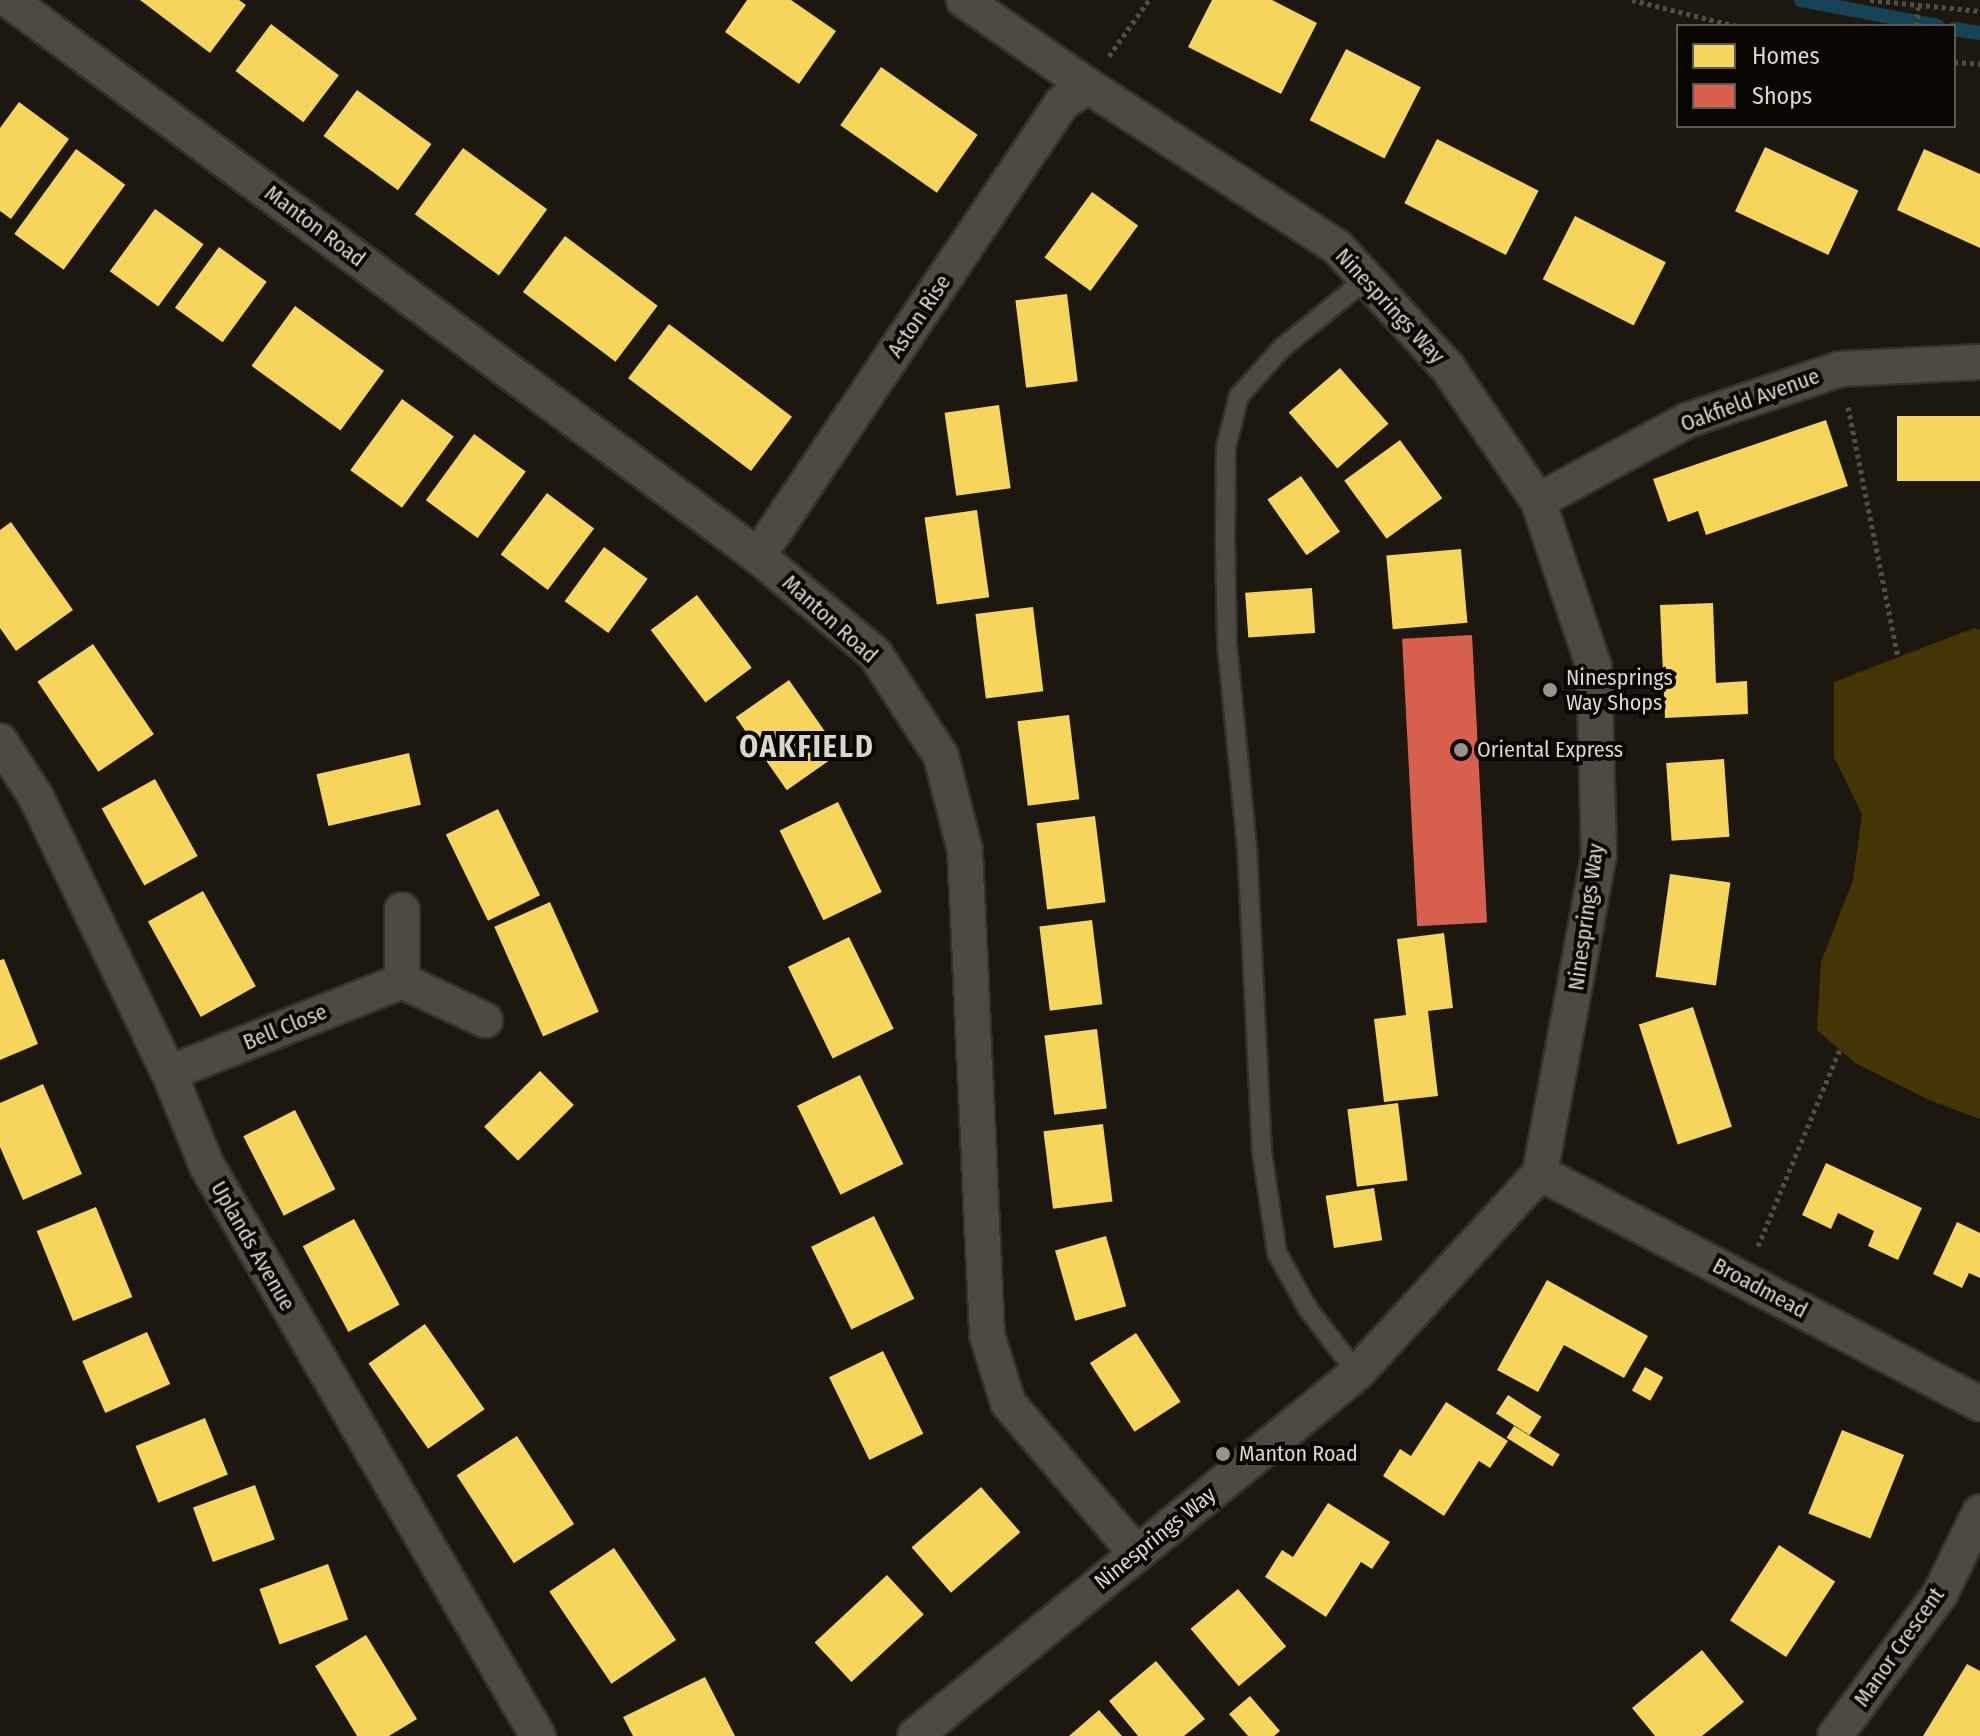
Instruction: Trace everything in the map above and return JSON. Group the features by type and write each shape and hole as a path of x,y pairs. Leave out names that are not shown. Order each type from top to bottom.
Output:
{"street":[{"name":"Manton Road","path":"9,0 758,556 875,654 941,756 965,850 987,1335 1008,1403 1136,1553"},
{"name":"Ninesprings Way","path":"915,1736 1357,1373 1540,1173 1599,855 1594,667 1538,501 1448,368 1337,247 1088,86 964,0"},
{"name":"Aston Rise","path":"758,556 1062,103 1088,86"},
{"name":"Oakfield Avenue","path":"1538,501 1688,420 1840,369 1980,362"},
{"name":"Uplands Avenue","path":"0,741 36,797 169,1073 207,1166 538,1736"},
{"path":"402,910 402,981 485,1020"},
{"name":"Bell Close","path":"169,1073 402,981"},
{"name":"Broadmead","path":"1540,1173 1980,1404"},
{"name":"Manor Crescent","path":"1835,1736 1940,1594 1980,1512"}],"lane":[{"path":"1357,1373 1308,1309 1277,1253 1262,1153 1247,848 1227,643 1225,508 1226,447 1239,396 1282,348 1366,279"}],"path":[{"path":"1088,86 1149,0"},
{"path":"1632,0 1728,24"},
{"path":"1870,0 1980,11"},
{"path":"1917,24 1918,7"},
{"path":"1956,62 1980,64"},
{"path":"1840,369 1898,657"},
{"path":"1744,1280 1840,1049"}],"shaded area":[{"path":"1974,628 1980,630 1980,1119 1929,1100 1855,1063 1817,1030 1821,962 1853,880 1862,814 1834,757 1834,682"}],"building: Homes":[{"path":"140,0 239,0 246,5 210,53"},
{"path":"747,0 791,0 836,31 799,84 725,32"},
{"path":"1212,0 1272,0 1317,23 1281,94 1188,47"},
{"path":"271,24 339,75 303,122 235,71"},
{"path":"1346,49 1421,87 1385,158 1310,120"},
{"path":"881,67 978,135 937,193 840,125"},
{"path":"357,90 431,144 398,190 323,136"},
{"path":"19,102 69,139 11,219 0,211 0,128"},
{"path":"1437,139 1539,191 1506,255 1404,203"},
{"path":"1765,147 1858,191 1828,255 1735,211"},
{"path":"463,148 547,209 499,275 415,214"},
{"path":"76,149 125,185 64,270 14,234"},
{"path":"1924,149 1980,174 1980,248 1897,210"},
{"path":"1092,192 1138,226 1091,291 1044,258"},
{"path":"155,209 204,244 158,307 110,271"},
{"path":"1575,216 1666,262 1634,326 1543,279"},
{"path":"565,236 658,306 616,362 523,292"},
{"path":"219,247 267,282 223,342 175,308"},
{"path":"1067,294 1078,381 1026,388 1015,300"},
{"path":"295,306 384,371 340,431 252,366"},
{"path":"669,324 792,417 751,471 628,378"},
{"path":"1340,368 1389,424 1337,468 1289,413"},
{"path":"402,399 454,437 402,508 350,470"},
{"path":"999,405 1011,488 956,496 945,413"},
{"path":"1897,416 1980,416 1980,481 1897,481"},
{"path":"1826,420 1848,486 1706,535 1698,511 1668,522 1653,479"},
{"path":"474,434 526,472 478,538 426,500"},
{"path":"1400,440 1442,498 1386,539 1344,481"},
{"path":"1301,476 1340,532 1306,555 1267,500"},
{"path":"547,493 594,529 548,590 501,554"},
{"path":"977,510 989,597 937,605 925,517"},
{"path":"11,522 73,610 16,651 0,628 0,530"},
{"path":"604,547 648,579 608,633 565,601"},
{"path":"1461,549 1467,623 1393,629 1386,556"},
{"path":"1312,588 1315,633 1248,638 1245,593"},
{"path":"697,595 752,668 705,703 651,630"},
{"path":"1713,603 1716,683 1747,681 1748,714 1665,718 1660,605"},
{"path":"1033,607 1043,691 986,698 975,614"},
{"path":"93,644 154,734 98,772 37,681"},
{"path":"789,680 840,753 787,790 736,717"},
{"path":"1069,715 1079,799 1028,806 1017,721"},
{"path":"409,753 421,805 328,826 316,774"},
{"path":"1724,759 1729,837 1672,841 1666,763"},
{"path":"155,779 198,856 144,886 102,809"},
{"path":"838,802 882,892 823,920 780,830"},
{"path":"498,809 540,895 488,921 446,834"},
{"path":"1095,816 1106,902 1047,910 1036,823"},
{"path":"1670,874 1730,882 1716,985 1656,977"},
{"path":"203,891 256,986 201,1017 148,922"},
{"path":"550,902 599,1012 543,1036 494,927"},
{"path":"1092,920 1102,1004 1050,1011 1039,926"},
{"path":"1444,933 1453,1008 1428,1011 1438,1096 1384,1102 1374,1019 1406,1015 1397,939"},
{"path":"849,937 894,1029 833,1058 788,967"},
{"path":"4,959 38,1044 0,1060 0,960"},
{"path":"1693,1007 1732,1127 1678,1144 1639,1025"},
{"path":"1097,1029 1107,1108 1054,1115 1044,1035"},
{"path":"540,1071 574,1105 518,1161 484,1127"},
{"path":"860,1075 903,1164 840,1195 797,1106"},
{"path":"43,1084 82,1174 23,1200 0,1147 0,1103"},
{"path":"1398,1103 1408,1180 1357,1187 1347,1109"},
{"path":"295,1110 335,1189 284,1216 243,1136"},
{"path":"1103,1124 1113,1201 1053,1209 1043,1131"},
{"path":"1826,1163 1922,1208 1898,1260 1868,1246 1874,1231 1838,1213 1831,1229 1802,1215"},
{"path":"1374,1188 1382,1240 1334,1248 1326,1196"},
{"path":"96,1207 132,1297 73,1321 37,1231"},
{"path":"874,1216 914,1299 851,1329 811,1247"},
{"path":"354,1219 400,1305 348,1332 303,1246"},
{"path":"1957,1222 1980,1233 1980,1278 1969,1273 1962,1288 1933,1274"},
{"path":"1106,1236 1126,1306 1075,1321 1055,1251"},
{"path":"1547,1280 1648,1336 1624,1378 1564,1345 1538,1392 1497,1370"},
{"path":"425,1324 485,1409 428,1449 368,1364"},
{"path":"147,1332 170,1384 105,1413 82,1361"},
{"path":"1136,1333 1181,1402 1135,1432 1090,1363"},
{"path":"883,1351 923,1434 869,1460 829,1377"},
{"path":"1645,1367 1663,1377 1650,1401 1632,1391"},
{"path":"1508,1395 1542,1417 1530,1435 1496,1413"},
{"path":"1446,1402 1508,1441 1490,1468 1479,1461 1444,1516 1383,1476 1400,1449 1411,1456"},
{"path":"205,1418 228,1475 158,1503 135,1446"},
{"path":"1514,1426 1560,1455 1552,1466 1507,1438"},
{"path":"1842,1430 1904,1455 1870,1539 1808,1513"},
{"path":"517,1436 574,1524 514,1563 457,1475"},
{"path":"255,1485 275,1540 213,1562 193,1508"},
{"path":"981,1487 1020,1532 951,1593 912,1547"},
{"path":"1328,1503 1390,1542 1372,1569 1361,1562 1326,1617 1265,1577 1282,1550 1293,1557"},
{"path":"1779,1545 1835,1581 1786,1657 1730,1620"},
{"path":"614,1548 676,1640 611,1684 549,1592"},
{"path":"328,1564 348,1619 280,1644 259,1589"},
{"path":"887,1575 924,1614 851,1682 815,1643"},
{"path":"1238,1589 1286,1646 1239,1686 1191,1629"},
{"path":"366,1635 417,1719 389,1736 357,1736 315,1666"},
{"path":"1702,1650 1744,1702 1702,1736 1655,1736 1632,1708"},
{"path":"1156,1661 1205,1719 1184,1736 1138,1736 1109,1701"},
{"path":"1967,1664 1980,1671 1980,1736 1923,1736"},
{"path":"705,1677 735,1736 633,1736 623,1717"},
{"path":"1250,1696 1280,1731 1274,1736 1248,1736 1229,1714"},
{"path":"1099,1710 1122,1736 1069,1736"}],"building: Shops":[{"path":"1472,635 1487,923 1417,926 1402,639"}],"waterway":[{"path":"1801,0 1927,24"},
{"path":"1956,29 1980,33"}],"place":[{"name":"Ninesprings Way Shops","path":"1550,690"},
{"name":"Oriental Express","path":"1461,750"},
{"name":"Manton Road","path":"1223,1454"}],"district":[{"name":"OAKFIELD","path":"807,747"}]}
